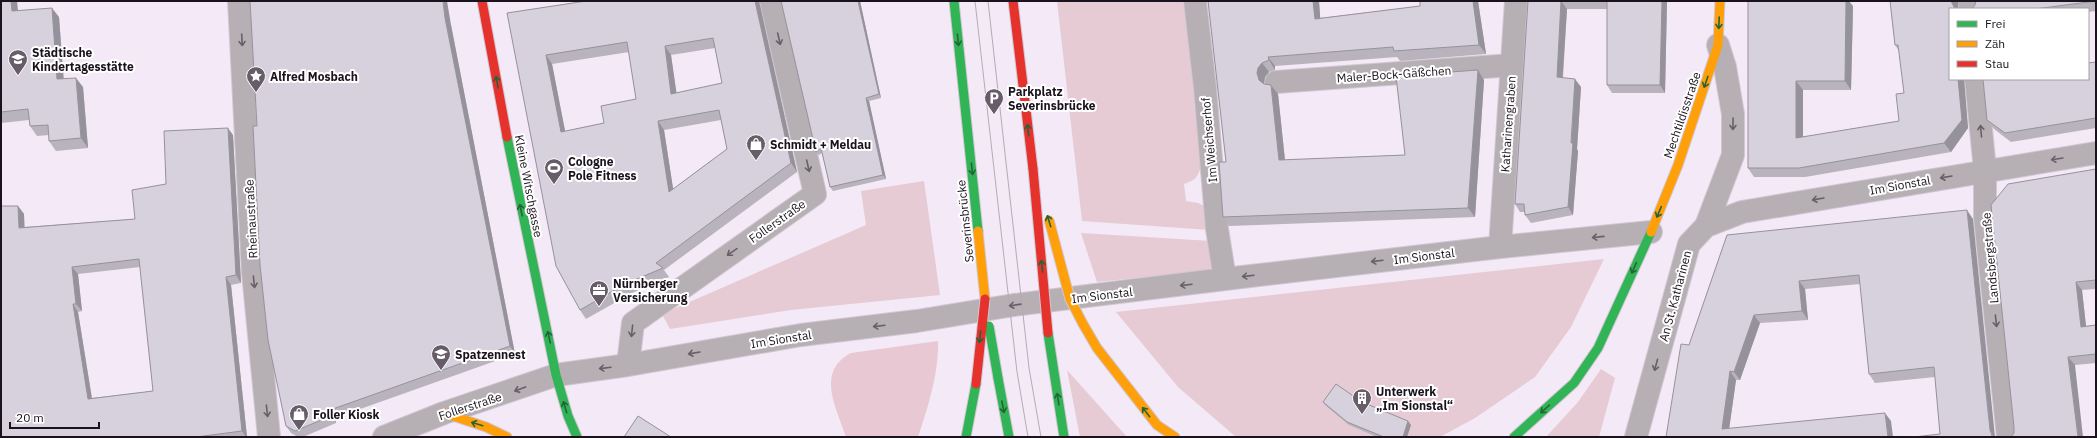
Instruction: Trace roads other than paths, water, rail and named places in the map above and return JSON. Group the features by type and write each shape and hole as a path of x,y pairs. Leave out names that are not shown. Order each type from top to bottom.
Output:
{"main road":[{"name":"Severinsbrücke","path":"954,1 985,299 1009,437"},
{"path":"1013,1 1033,169 1048,333 1064,437"},
{"name":"Mechtildisstraße","path":"1514,437 1574,383 1598,348 1678,165 1718,45 1720,1"},
{"name":"Kleine Witschgasse","path":"487,2 518,197 556,375 576,437"},
{"path":"1033,169 1052,231 1070,299 1082,324 1097,348 1157,425 1175,437"},
{"path":"966,437 976,384 985,299"},
{"path":"444,413 486,426 507,437"}],"street":[{"name":"Rheinaustraße","path":"240,1 253,273 269,437"},
{"name":"Follerstraße","path":"628,365 633,323 815,194 770,1"},
{"name":"Im Weichserhof","path":"1195,1 1214,88 1216,229 1225,279"},
{"name":"Katharinengraben","path":"1500,247 1516,1"},
{"name":"An St. Katharinen","path":"1636,437 1689,244 1706,226 1732,155 1733,114 1725,67 1718,45"},
{"name":"Maler-Bock-Gäßchen","path":"1276,82 1512,65"},
{"name":"Landsbergstraße","path":"1976,80 1985,170 1985,216 2008,437"},
{"name":"Im Sionstal","path":"1706,226 1742,212 1985,170 2096,153"},
{"name":"Im Sionstal","path":"556,375 628,365 801,335 917,321 1014,305 1500,247 1650,232"},
{"name":"Follerstraße","path":"384,437 444,413 556,375"}],"tram line":[{"path":"975,1 1017,372 1028,437"},
{"path":"988,1 1029,368 1041,437"}],"place":[{"name":"Städtische Kindertagesstätte","path":"18,76"},
{"name":"Alfred Mosbach","path":"256,93"},
{"name":"Parkplatz Severinsbrücke","path":"994,115"},
{"name":"Schmidt + Meldau","path":"756,161"},
{"name":"Cologne Pole Fitness","path":"554,185"},
{"name":"Nürnberger Versicherung","path":"599,307"},
{"name":"Spatzennest","path":"441,371"},
{"name":"Unterwerk „Im Sionstal“","path":"1362,415"},
{"name":"Foller Kiosk","path":"299,431"}]}
